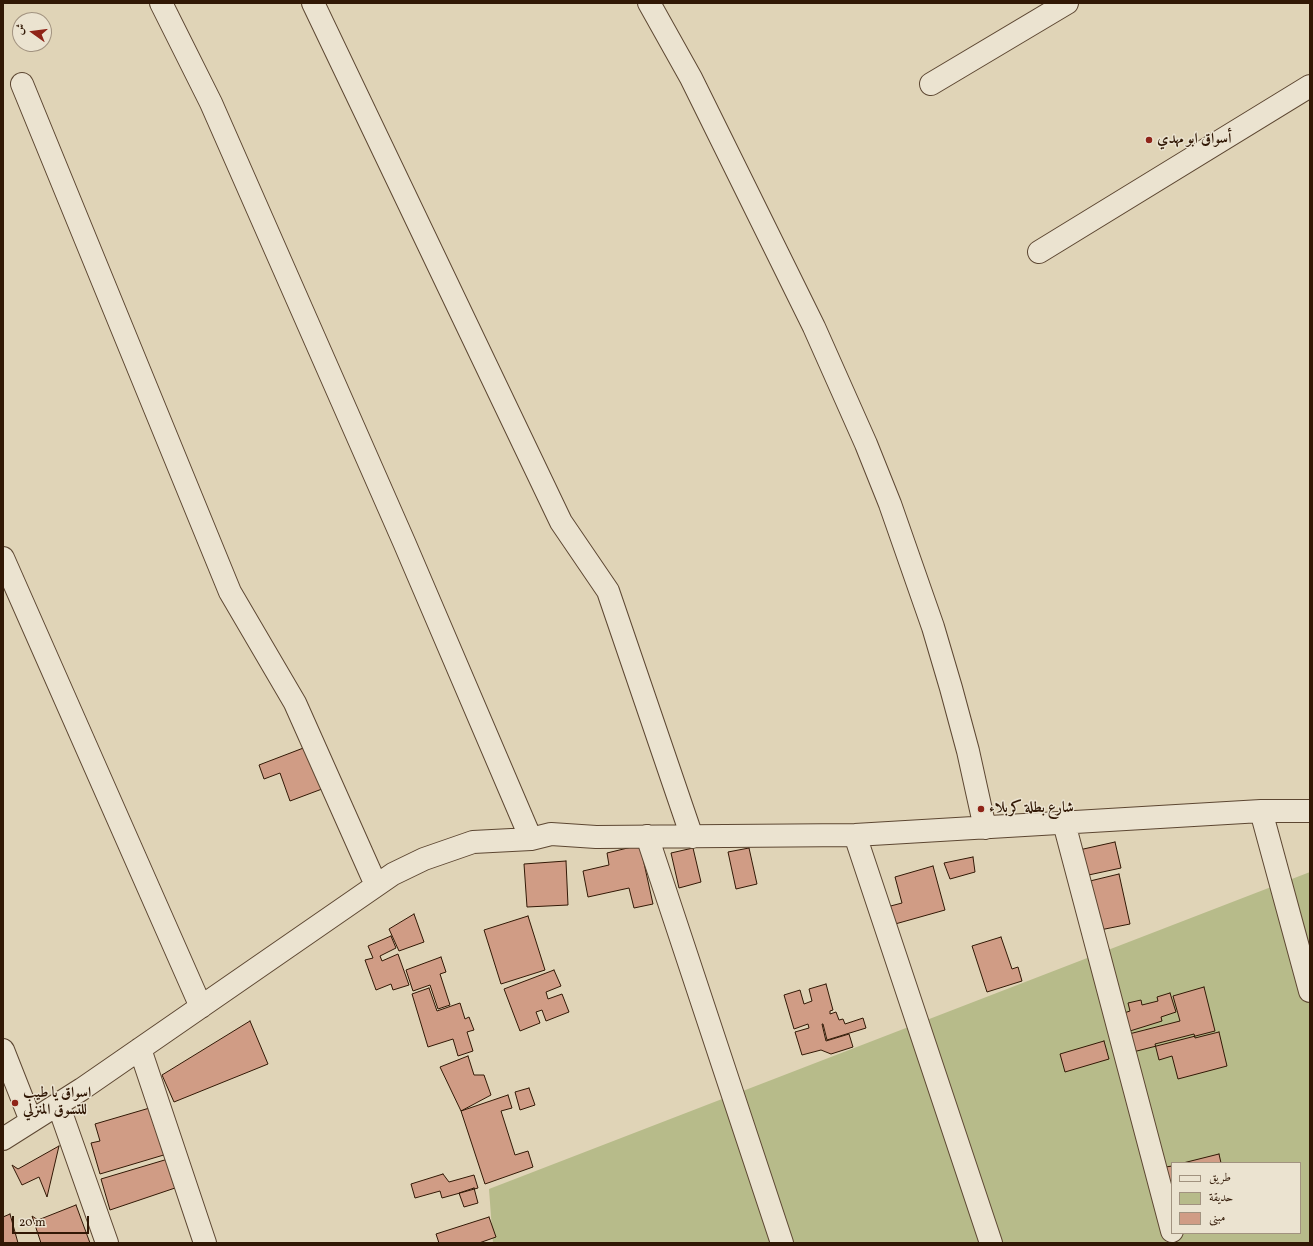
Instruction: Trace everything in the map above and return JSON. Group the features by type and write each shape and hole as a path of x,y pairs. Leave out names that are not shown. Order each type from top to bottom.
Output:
{"street":[{"path":"161,3 211,103 404,542 531,839"},
{"path":"313,3 561,522 608,591 692,837"},
{"path":"649,3 691,78 814,327 866,444 890,504 933,626 968,751 985,828"},
{"path":"931,84 1067,3"},
{"path":"22,84 230,592 295,703 376,885"},
{"path":"1039,252 1310,86"},
{"path":"3,558 201,1006"},
{"path":"3,1139 140,1049 392,874 424,859 472,842 531,839 551,834 596,837 855,835 1261,812 1310,811"},
{"path":"1261,812 1310,991"},
{"path":"1064,823 1171,1228"},
{"path":"855,835 991,1243"},
{"path":"647,836 782,1243"},
{"path":"140,1049 204,1243"},
{"path":"3,1050 31,1121"},
{"path":"58,1104 107,1243"}],"green space":[{"path":"1310,872 1310,1243 493,1243 489,1189"}],"building":[{"path":"306,747 322,789 290,801 280,773 264,779 259,765"},
{"path":"1115,842 1121,868 1084,876 1079,850"},
{"path":"640,845 653,904 634,908 629,888 588,897 583,871 609,865 607,853"},
{"path":"693,848 701,882 679,888 671,853"},
{"path":"749,848 757,884 736,889 728,852"},
{"path":"973,857 975,872 950,879 944,863"},
{"path":"566,861 568,905 527,907 524,864"},
{"path":"933,866 945,910 888,926 883,908 902,903 895,877"},
{"path":"1119,874 1130,924 1100,930 1090,881"},
{"path":"414,914 424,942 399,951 389,929"},
{"path":"528,916 545,970 501,984 484,930"},
{"path":"391,936 396,948 380,956 382,961 398,954 409,985 393,990 391,984 376,990 365,960 373,958 368,946"},
{"path":"1001,937 1012,969 1018,967 1022,981 987,992 972,946"},
{"path":"441,957 446,972 440,974 450,1005 438,1009 430,985 413,991 406,970"},
{"path":"554,970 561,986 546,992 548,999 562,994 569,1012 546,1021 542,1010 536,1012 540,1023 520,1031 504,989"},
{"path":"826,984 833,1010 830,1011 830,1014 836,1012 839,1020 843,1019 845,1024 863,1018 866,1028 827,1040 822,1024 826,1041 849,1034 853,1047 831,1054 821,1050 802,1055 795,1032 809,1028 808,1024 794,1029 784,995 800,990 804,1004 812,1001 809,989"},
{"path":"1204,987 1215,1031 1133,1052 1129,1034 1180,1021 1173,996"},
{"path":"429,988 437,1011 460,1003 465,1019 469,1017 474,1030 467,1032 473,1051 458,1056 453,1039 428,1047 412,994"},
{"path":"1170,993 1176,1012 1161,1017 1162,1021 1130,1031 1124,1013 1130,1011 1128,1003 1141,1000 1142,1005 1158,1001 1157,997"},
{"path":"250,1021 268,1064 174,1102 162,1075"},
{"path":"1219,1032 1227,1066 1178,1079 1172,1056 1159,1060 1155,1044 1194,1034 1195,1038"},
{"path":"1104,1041 1109,1059 1065,1072 1060,1054"},
{"path":"468,1056 474,1075 484,1075 491,1095 461,1111 440,1067"},
{"path":"529,1088 535,1105 520,1110 515,1092"},
{"path":"508,1095 512,1108 501,1111 515,1155 528,1151 533,1167 485,1184 461,1111"},
{"path":"153,1107 167,1154 100,1174 91,1143 100,1141 95,1124"},
{"path":"59,1146 47,1197 39,1177 22,1185 12,1165 18,1169"},
{"path":"1219,1154 1221,1162 1187,1162"},
{"path":"168,1159 178,1187 110,1210 101,1179"},
{"path":"1171,1166 1171,1185 1166,1167"},
{"path":"443,1174 449,1182 474,1175 478,1188 442,1198 440,1191 415,1198 411,1184"},
{"path":"474,1188 478,1203 464,1207 459,1193"},
{"path":"76,1205 90,1243 41,1243 32,1216 38,1220"},
{"path":"10,1214 18,1243 3,1243 3,1217"},
{"path":"489,1217 496,1237 479,1243 439,1243 436,1234"}],"place":[{"name":"أسواق ابو مهدي","path":"1149,140"},
{"name":"شارع بطلة كربلاء","path":"981,809"},
{"name":"اسواق يا طيب للتسوق المنزلي","path":"15,1103"}]}
